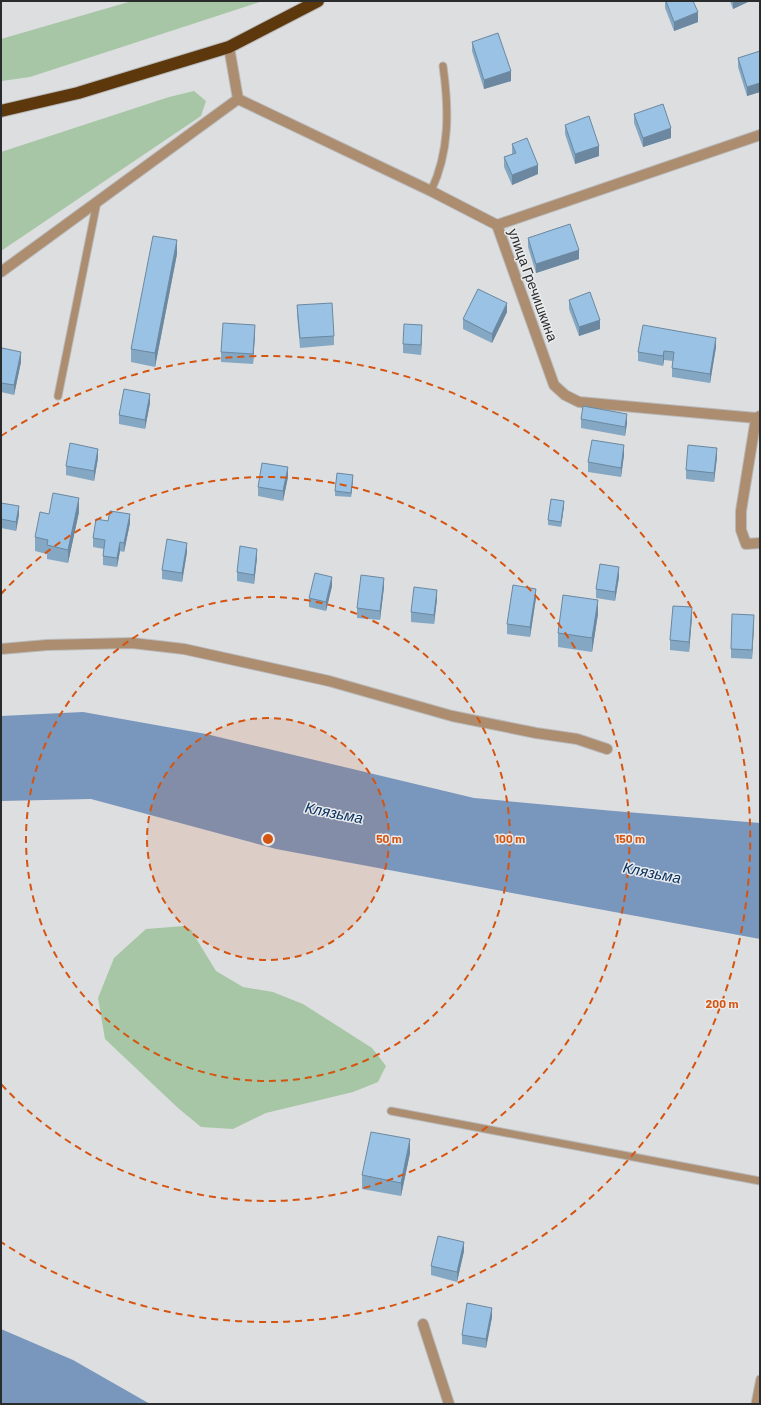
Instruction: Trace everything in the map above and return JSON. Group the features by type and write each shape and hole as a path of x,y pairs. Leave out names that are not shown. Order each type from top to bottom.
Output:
{"highway":[{"path":"1,111 78,93 229,47 318,1"}],"street":[{"path":"1,272 238,99 229,47"},
{"name":"улица Гречишкина","path":"238,99 431,191 497,225 554,385 565,395 579,402 758,417"},
{"path":"497,225 760,136"},
{"path":"758,417 741,511 741,530 746,544 760,543"},
{"path":"1,649 90,643 132,643 184,649 329,682 452,716 536,733 577,739 607,748"},
{"path":"423,1324 449,1404"}],"lane":[{"path":"431,191 440,169 447,130 447,108 443,66"},
{"path":"58,396 97,202"},
{"path":"391,1111 760,1181"},
{"path":"755,1404 760,1379"}],"green space":[{"path":"132,1 263,1 30,77 2,81 1,39"},
{"path":"194,91 206,101 201,116 1,251 1,152 169,97"},
{"path":"184,926 191,930 216,971 243,987 273,992 303,1004 372,1048 386,1066 378,1082 353,1092 266,1113 233,1129 201,1127 178,1108 105,1039 98,998 114,958 146,929"}],"water":[{"name":"Клязьма","path":"83,712 206,734 474,798 760,823 760,939 276,849 91,799 1,801 1,716"},
{"path":"1,1329 73,1360 150,1404 1,1404"}],"building":[{"path":"666,1 693,1 698,12 674,22"},
{"path":"498,33 511,71 484,80 472,42"},
{"path":"760,51 760,83 747,87 738,58"},
{"path":"663,104 671,128 643,138 634,114"},
{"path":"589,116 599,146 575,154 565,125"},
{"path":"527,138 538,165 512,175 504,157 516,153 512,144"},
{"path":"570,224 579,250 536,264 528,238"},
{"path":"153,236 177,240 155,353 131,349"},
{"path":"478,289 507,303 492,334 463,319"},
{"path":"590,292 600,320 579,327 569,300"},
{"path":"332,303 334,336 300,338 297,305"},
{"path":"223,323 255,325 253,354 221,352"},
{"path":"404,324 422,325 421,345 403,344"},
{"path":"643,325 716,338 710,374 672,368 674,352 664,351 663,356 638,352"},
{"path":"2,348 21,352 14,385 1,383"},
{"path":"124,389 150,394 145,420 119,415"},
{"path":"583,406 627,414 625,427 581,419"},
{"path":"592,440 624,445 621,468 588,462"},
{"path":"70,443 98,449 94,471 66,466"},
{"path":"688,445 717,448 714,473 686,470"},
{"path":"262,463 288,467 283,491 258,487"},
{"path":"337,473 353,475 351,493 335,491"},
{"path":"53,493 79,498 68,550 47,545 48,540 35,537 40,512 49,514"},
{"path":"551,499 564,501 561,522 548,520"},
{"path":"1,503 19,506 16,522 1,519"},
{"path":"110,511 130,514 124,543 120,542 117,558 103,556 105,540 93,538 96,519 108,521"},
{"path":"167,539 187,543 182,573 162,570"},
{"path":"240,546 257,549 254,575 237,572"},
{"path":"600,564 619,567 615,592 596,589"},
{"path":"315,573 332,577 326,602 309,598"},
{"path":"361,575 384,578 380,611 357,608"},
{"path":"513,585 536,589 530,627 507,624"},
{"path":"414,587 437,590 434,615 411,612"},
{"path":"563,595 598,600 592,638 558,633"},
{"path":"673,606 692,607 689,642 670,640"},
{"path":"732,614 754,615 752,650 731,649"},
{"path":"371,1132 410,1139 401,1183 362,1175"},
{"path":"438,1236 464,1242 457,1272 431,1266"},
{"path":"467,1303 492,1308 486,1339 462,1335"}]}
